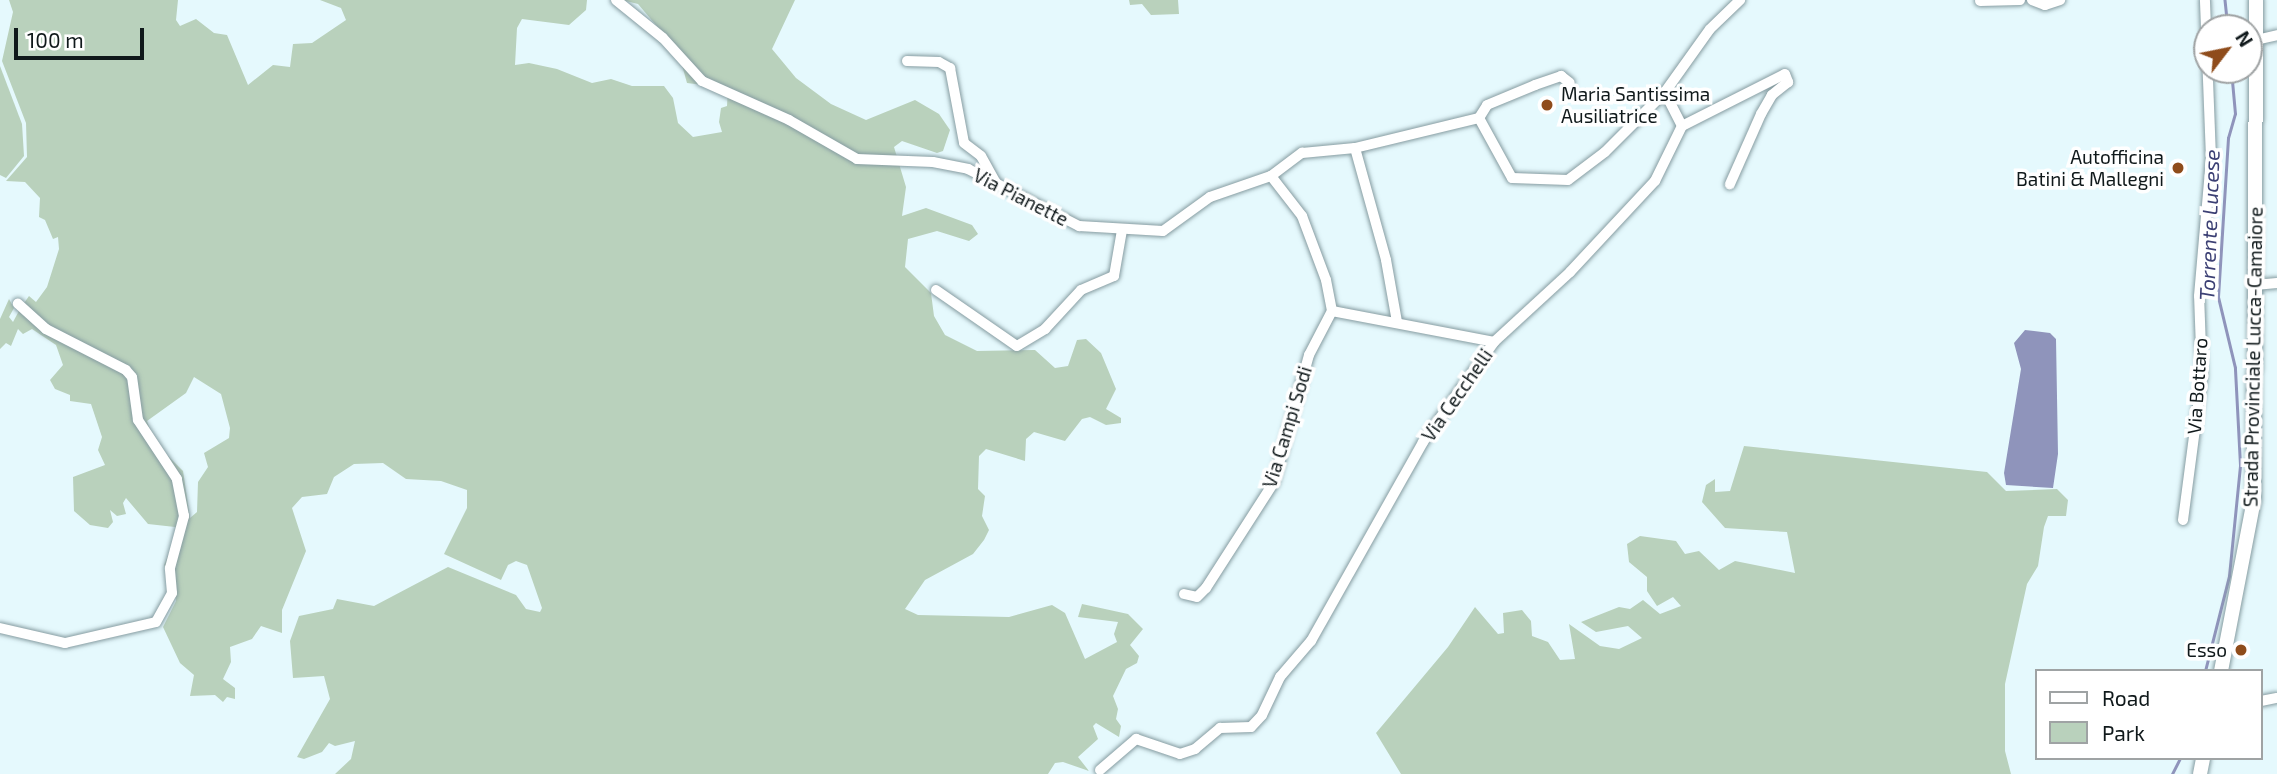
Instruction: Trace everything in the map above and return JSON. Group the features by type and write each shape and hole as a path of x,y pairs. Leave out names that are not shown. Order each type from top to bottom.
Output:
{"main road":[{"name":"Strada Provinciale Lucca-Camaiore","path":"2221,669 2254,500 2256,84"}],"street":[{"name":"Via Pianette","path":"616,0 657,32 702,81 789,120 857,159 944,163 995,181 1079,226 1163,232 1210,197 1271,176 1302,153 1356,148 1479,118"},
{"path":"1570,83 1561,76 1535,85 1487,105 1479,118 1512,178 1568,180 1605,152 1664,92 1710,29 1740,0"},
{"path":"1980,1 2020,0"},
{"path":"2032,0 2045,5 2060,0"},
{"name":"Via Bottaro","path":"2183,520 2202,376 2199,296 2211,158 2205,0"},
{"path":"907,61 939,62 950,68 964,143 981,156 995,181"},
{"path":"1664,92 1682,126 1784,74 1788,82 1772,95 1761,114 1730,184"},
{"name":"Via Cecchelli","path":"1100,770 1136,740 1180,754 1195,749 1220,728 1251,727 1280,677 1311,641 1423,442 1494,342 1638,202 1655,181 1682,126"},
{"path":"1356,148 1387,260 1397,322"},
{"path":"1271,176 1302,216 1326,280 1332,311 1494,342"},
{"path":"936,290 1017,346 1045,329 1081,290 1114,276 1122,229"},
{"path":"2255,285 2277,283"},
{"path":"0,628 65,643 156,622 173,593 170,568 184,516 177,479 138,420 132,377 126,370 46,329 18,304"},
{"name":"Via Campi Sodi","path":"1184,594 1197,597 1206,588 1273,482 1304,368 1332,311"}],"green space":[{"path":"9,0 178,0 176,20 180,26 196,19 214,33 227,35 248,85 273,65 290,67 293,44 312,43 346,20 341,8 320,0 587,0 586,10 569,25 522,19 517,28 515,65 529,63 557,69 592,83 611,79 632,86 664,86 673,98 678,123 693,137 722,132 719,122 721,108 727,106 728,88 687,83 678,51 638,4 622,0 795,0 772,49 796,78 831,104 866,120 915,100 939,114 950,130 943,151 937,153 902,141 894,147 906,187 902,216 926,208 972,225 978,234 969,241 937,231 908,239 905,267 931,293 934,316 945,335 977,351 1035,350 1055,368 1068,366 1077,340 1086,339 1101,353 1116,389 1106,409 1121,418 1121,423 1106,425 1090,417 1082,419 1065,441 1034,432 1026,439 1025,461 986,449 979,456 978,489 985,496 982,516 989,530 973,554 925,580 905,609 918,615 1009,617 1052,605 1065,613 1085,659 1117,642 1114,634 1118,622 1078,617 1082,604 1128,614 1143,629 1130,645 1139,656 1137,663 1126,669 1113,696 1118,709 1116,719 1121,726 1119,737 1096,723 1093,726 1098,739 1078,757 1089,771 1063,762 1055,763 1048,774 335,774 351,759 355,741 335,746 329,743 322,752 304,759 297,757 330,699 324,676 293,678 290,641 299,616 333,609 337,599 374,606 448,567 516,595 526,609 540,612 542,608 527,565 516,561 508,565 501,580 444,554 467,508 467,490 441,481 406,479 383,463 354,464 334,477 327,494 302,497 292,508 306,551 282,610 282,633 261,626 252,639 230,647 231,662 223,679 235,688 235,699 227,697 223,702 215,695 190,696 194,675 180,663 163,627 176,601 172,568 183,496 140,419 134,377 60,335 22,306 29,296 36,302 47,287 59,249 58,237 53,239 45,220 39,217 40,198 25,182 6,181 27,157 26,123 2,61 13,12","holes":["194,377 221,394 230,428 229,438 204,453 208,467 198,482 197,512 190,518 183,471 154,442 147,421 186,393"]},
{"path":"1129,0 1178,0 1179,14 1151,15 1142,4 1130,5"},
{"path":"0,66 22,124 24,156 6,178 0,175"},
{"path":"9,299 14,308 9,317 13,322 20,309 45,331 125,371 130,378 137,420 157,457 172,472 180,497 182,516 179,540 169,574 164,565 179,530 175,527 148,524 126,498 123,503 126,514 117,516 110,510 113,522 108,528 90,525 74,511 73,477 105,465 98,450 102,437 91,404 70,401 70,395 55,389 50,380 63,365 56,345 32,329 23,334 18,329 11,346 6,343 0,349 0,319"},
{"path":"1744,446 1987,472 2006,491 2057,489 2068,500 2066,516 2048,516 2044,527 2038,566 2027,584 2005,684 2005,751 2011,774 1401,774 1376,733 1448,647 1475,607 1498,634 1504,633 1503,613 1522,610 1531,621 1532,636 1548,642 1560,660 1575,659 1569,624 1600,646 1619,649 1642,638 1628,626 1596,632 1581,622 1619,607 1630,609 1643,600 1660,614 1681,606 1673,597 1657,606 1647,591 1647,577 1629,562 1627,544 1640,536 1676,541 1685,554 1699,551 1719,570 1735,561 1795,573 1787,532 1725,528 1702,502 1706,485 1715,479 1715,492 1730,491"}],"water":[{"path":"2025,330 2050,333 2056,339 2058,454 2053,488 2006,485 2004,473 2021,369 2014,343"}],"waterway":[{"name":"Torrente Lucese","path":"2225,0 2226,14"},
{"name":"Torrente Lucese","path":"2206,669 2229,576 2240,465 2235,368 2218,297 2228,138 2235,114 2232,84"},
{"name":"Torrente Lucese","path":"2172,774 2179,760"}],"place":[{"name":"Maria Santissima Ausiliatrice","path":"1547,105"},
{"name":"Autofficina Batini & Mallegni","path":"2178,168"},
{"name":"Esso","path":"2241,650"}]}
